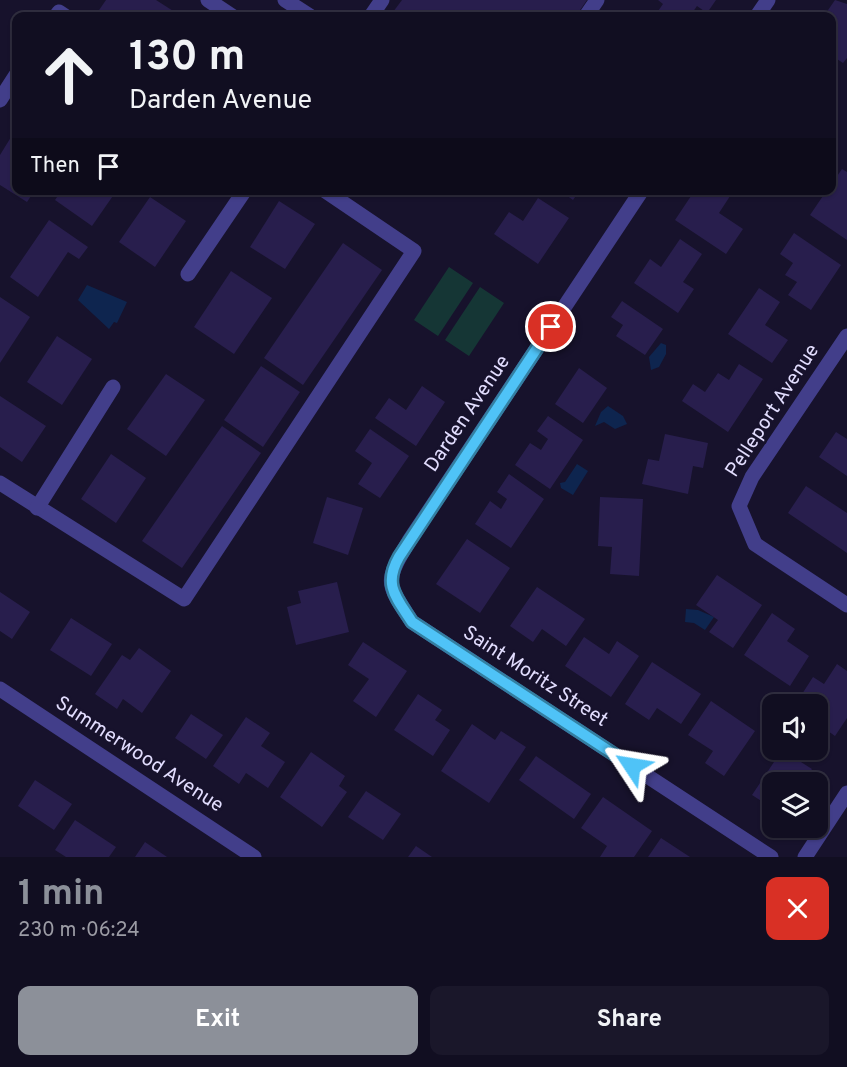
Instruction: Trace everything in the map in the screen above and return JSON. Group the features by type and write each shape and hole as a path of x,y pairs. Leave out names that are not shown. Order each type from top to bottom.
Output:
{"street":[{"path":"207,0 226,12"},
{"path":"285,0 304,12"},
{"path":"0,100 12,81"},
{"path":"188,274 242,195"},
{"path":"0,483 184,599 414,251 331,195"},
{"name":"Darden Avenue","path":"409,542 639,195"},
{"name":"Pelleport Avenue","path":"847,336 752,477 739,506 754,544 847,605"},
{"path":"37,508 113,387"},
{"name":"Saint Moritz Street","path":"409,542 390,573 393,593 412,622 771,857"},
{"name":"Summerwood Avenue","path":"0,689 254,857"},
{"path":"805,857 847,794"}],"green space":[{"path":"449,267 473,283 438,336 414,320"},
{"path":"480,287 504,303 469,356 445,340"}],"water":[{"path":"87,285 127,302 117,323 114,322 109,329 78,300"},
{"path":"661,343 666,345 666,354 659,367 651,370 649,357"},
{"path":"608,406 623,416 627,424 615,429 604,422 595,426 601,412"},
{"path":"577,464 588,471 573,495 561,488 560,483 565,482"},
{"path":"686,609 698,610 714,617 705,630 694,623 685,622"}],"building":[{"path":"106,0 156,0 175,12 98,12"},
{"path":"402,0 587,0 579,12 393,12"},
{"path":"658,0 716,0 708,12 697,6 693,12 657,12 663,4"},
{"path":"835,0 847,4 847,58 843,63 836,58 836,12 827,12"},
{"path":"12,136 12,193 0,185 0,155"},
{"path":"842,169 847,172 847,240 810,215 824,195 836,195 836,178"},
{"path":"16,195 32,195 27,202"},
{"path":"58,195 114,195 92,226 55,200"},
{"path":"566,195 576,195 573,200"},
{"path":"692,195 731,195 719,213 743,229 726,254 675,220"},
{"path":"150,197 186,221 155,267 119,242"},
{"path":"538,198 569,218 538,264 494,234 509,212 523,221"},
{"path":"279,201 315,224 285,269 250,247"},
{"path":"49,220 88,247 79,259 68,252 38,297 10,277"},
{"path":"794,233 841,265 811,310 788,295 797,282 785,275 793,263 780,254"},
{"path":"680,239 702,254 683,282 694,289 678,313 634,283 650,259 661,267"},
{"path":"343,243 382,270 303,385 264,358"},
{"path":"231,271 272,298 234,354 194,327"},
{"path":"759,288 780,302 765,325 788,340 772,363 728,334"},
{"path":"0,297 30,317 0,363"},
{"path":"622,301 663,329 645,355 616,336 623,325 611,317"},
{"path":"57,336 92,359 62,405 27,382"},
{"path":"739,364 763,379 728,432 682,401 693,384 705,392 718,373 729,380"},
{"path":"261,366 300,392 263,447 224,420"},
{"path":"579,368 607,388 583,423 555,404"},
{"path":"166,374 205,400 166,456 127,429"},
{"path":"422,386 445,402 416,446 375,418 389,398 406,410"},
{"path":"0,396 46,426 22,462 0,447"},
{"path":"548,416 583,440 550,489 515,465 530,443 541,450 548,439 537,431"},
{"path":"222,426 261,453 182,568 142,541"},
{"path":"370,429 409,456 380,498 358,484 372,463 355,451"},
{"path":"836,432 847,439 847,476 819,457"},
{"path":"665,434 708,443 703,468 693,466 688,494 642,484 648,459 659,461"},
{"path":"111,454 146,478 116,523 81,499"},
{"path":"509,474 544,499 511,548 475,524 490,501 501,509 507,499 497,492"},
{"path":"806,486 847,513 847,553 788,513"},
{"path":"327,497 363,508 348,555 313,543"},
{"path":"600,497 643,499 639,576 610,574 612,547 598,546"},
{"path":"467,539 510,568 480,613 436,584"},
{"path":"717,575 762,605 733,648 709,632 718,620 696,605"},
{"path":"337,582 349,632 296,645 287,607 301,603 298,591"},
{"path":"537,587 585,619 566,646 542,629 533,642 510,626"},
{"path":"0,592 30,612 12,639 0,631"},
{"path":"772,613 795,629 787,641 809,656 790,686 744,655"},
{"path":"71,618 112,644 91,676 50,650"},
{"path":"584,637 609,654 617,641 639,656 611,697 565,666"},
{"path":"363,642 407,671 376,717 353,701 369,679 348,665"},
{"path":"139,648 171,671 142,713 123,699 117,709 95,694 122,655 130,660"},
{"path":"652,662 701,694 681,724 657,708 649,720 625,704"},
{"path":"837,664 847,671 847,718 835,736 828,731 828,694 802,694 813,677 824,684"},
{"path":"418,694 442,710 435,720 450,730 433,756 394,730"},
{"path":"711,701 755,731 724,776 705,763 713,751 688,735"},
{"path":"191,714 223,735 206,759 175,738"},
{"path":"246,717 270,733 261,746 285,762 268,788 246,773 239,784 213,766"},
{"path":"472,724 495,740 501,731 526,747 489,803 441,771"},
{"path":"311,752 345,776 339,786 347,792 322,827 280,797"},
{"path":"536,756 591,794 574,819 519,780"},
{"path":"775,760 798,760 812,769 810,772 767,772"},
{"path":"35,780 72,804 54,830 18,806"},
{"path":"762,780 762,801 752,795"},
{"path":"366,791 401,814 383,840 348,817"},
{"path":"603,797 652,831 634,857 600,857 607,846 581,828"},
{"path":"75,820 116,847 109,857 66,857 55,850"},
{"path":"661,838 690,857 648,857"},
{"path":"145,842 167,857 135,857"},
{"path":"416,846 432,857 408,857"}],"route":[{"path":"551,327 399,557 390,573 393,593 412,622 632,766"}]}
